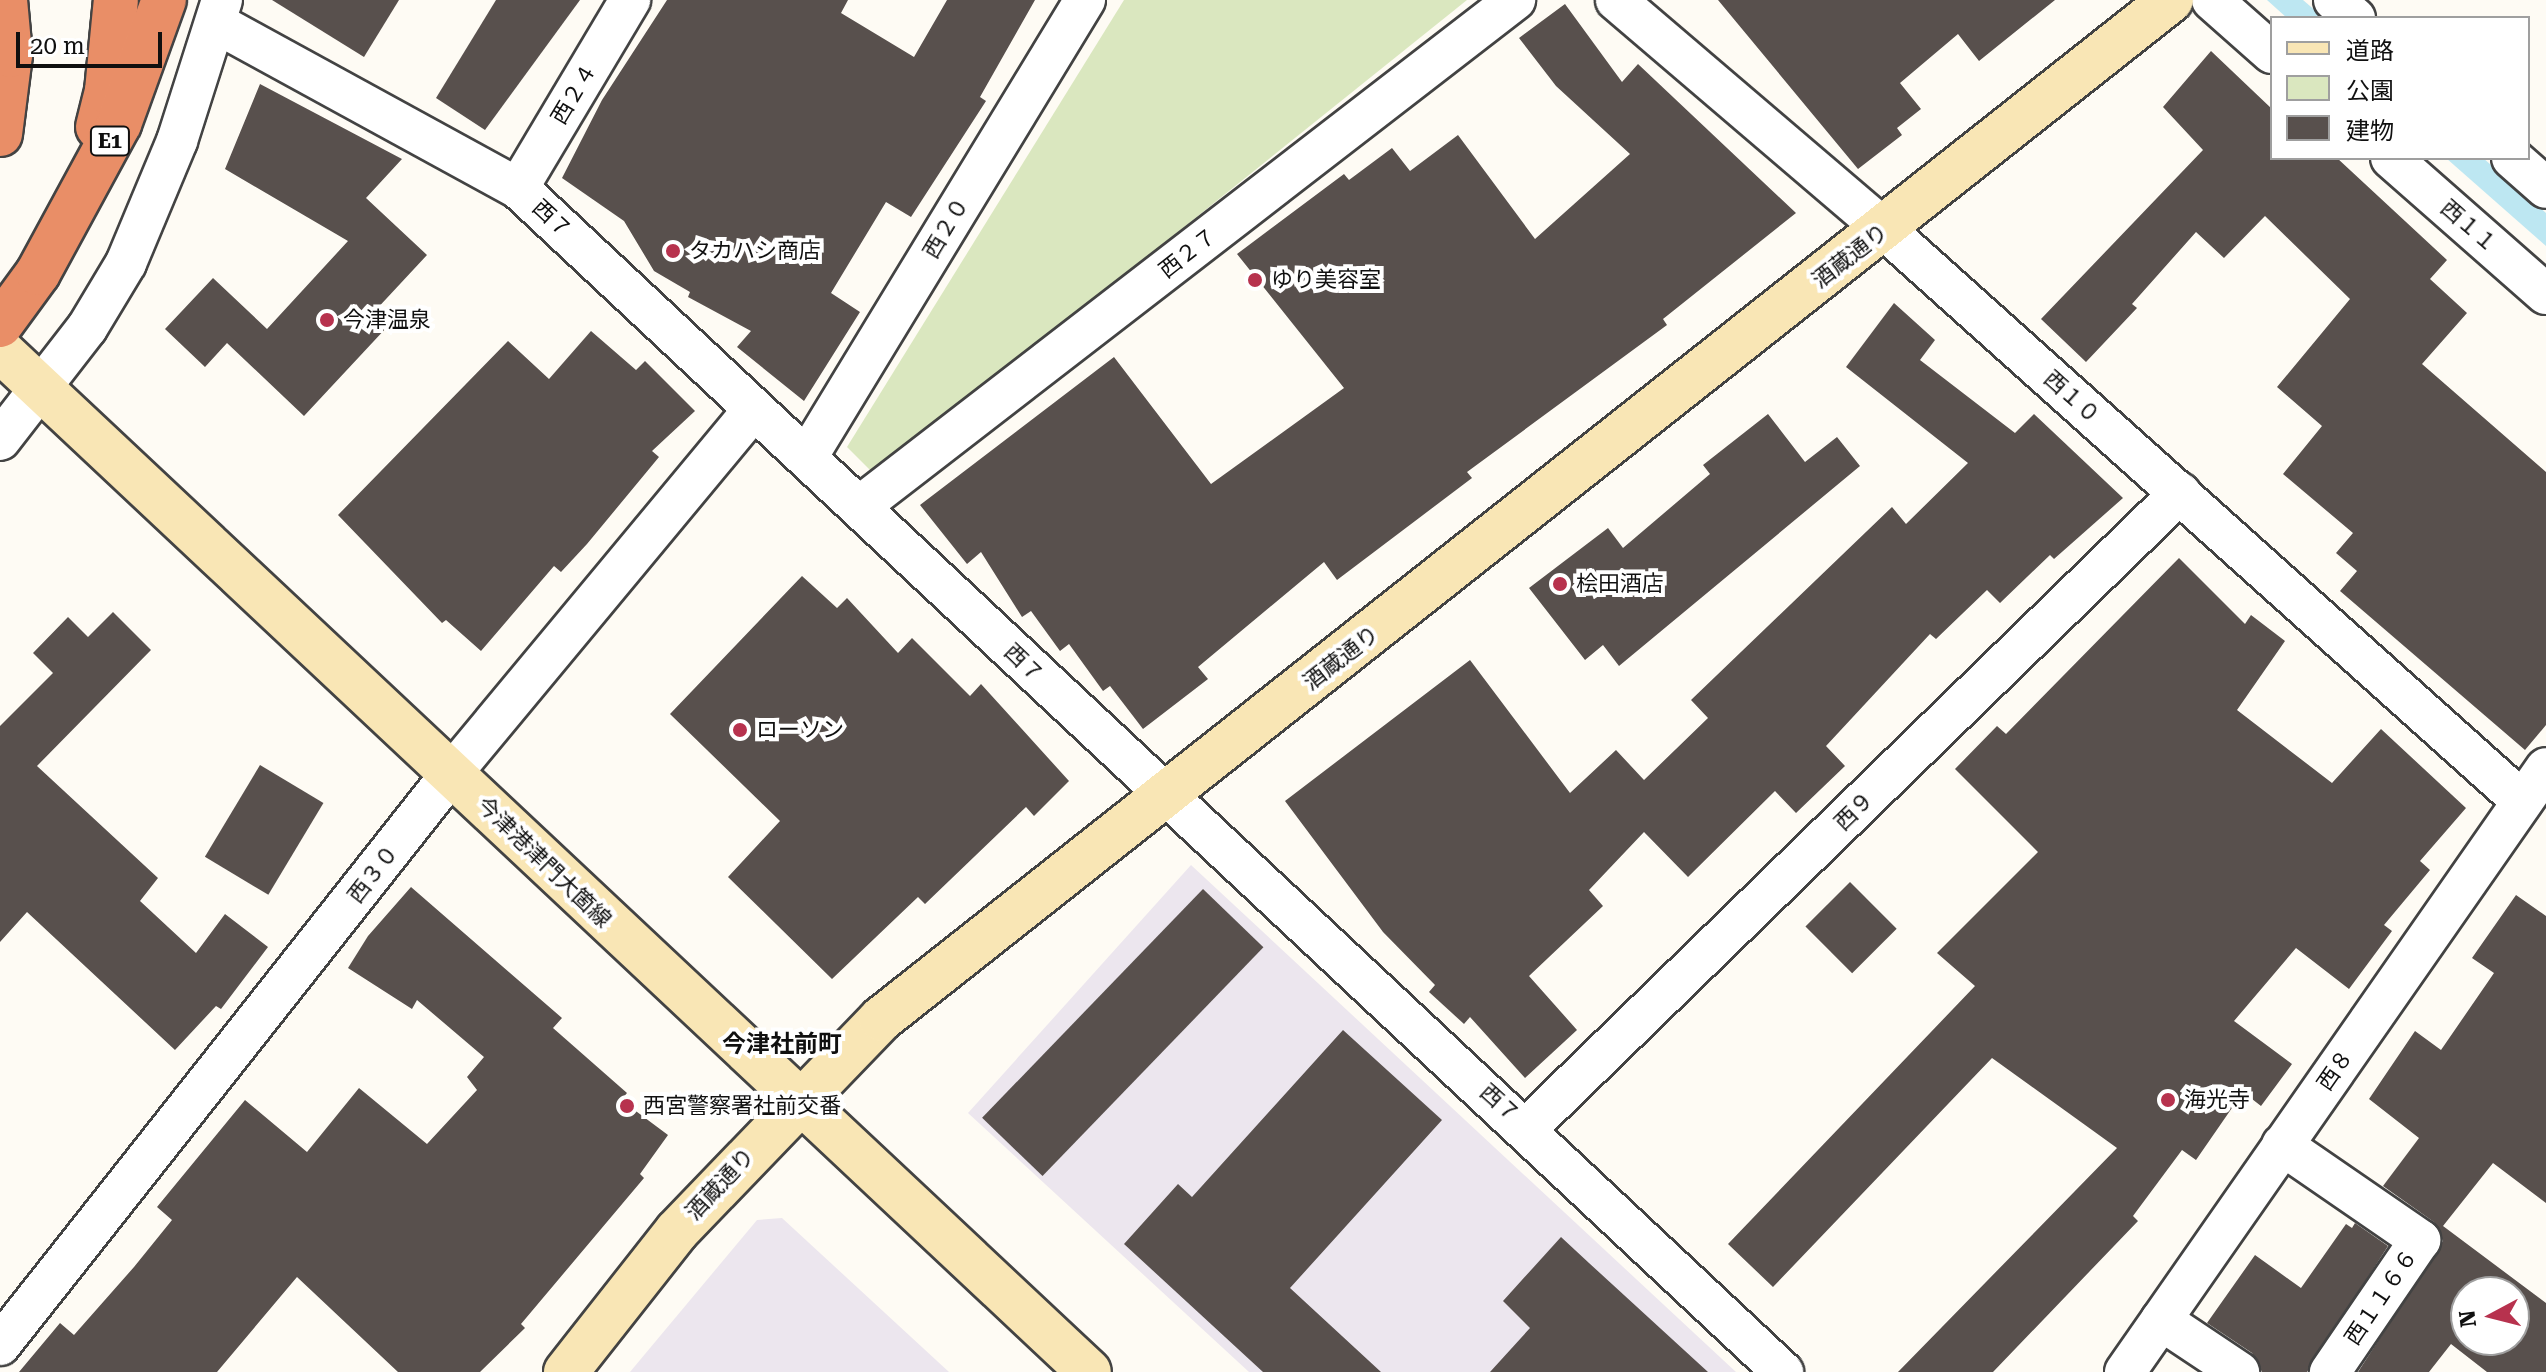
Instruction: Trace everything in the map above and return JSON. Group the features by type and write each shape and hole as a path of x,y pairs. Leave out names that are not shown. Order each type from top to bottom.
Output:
{"highway":[{"path":"0,134 10,55 5,0"},
{"name":"E1","path":"38,273 95,141 107,91 116,0"},
{"name":"E1","path":"0,325 38,273 119,124 164,0"}],"street":[{"name":"西２４","path":"518,188 630,0"},
{"name":"西２０","path":"807,457 1085,0"},
{"name":"西２７","path":"860,506 1515,0"},
{"name":"西１０","path":"1616,0 1884,229 2522,801"},
{"name":"酒蔵通り","path":"566,1372 677,1231 797,1102 881,1019 2171,0"},
{"path":"2212,0 2270,51"},
{"path":"2334,0 2353,16"},
{"name":"西７","path":"219,11 518,188 860,506 1165,797 1527,1128 1783,1372"},
{"path":"0,440 42,390 126,263 177,141 219,11"},
{"name":"西１１","path":"2393,160 2546,294"},
{"path":"2514,160 2546,188"},
{"name":"今津港津門大箇線","path":"0,350 797,1102 1089,1372"},
{"name":"西３０","path":"0,1345 451,774 754,409"},
{"name":"西９","path":"1527,1128 2180,493"},
{"name":"西８","path":"2125,1372 2546,768"},
{"name":"西１１６６","path":"2282,1145 2420,1240 2330,1372"},
{"path":"2161,1320 2239,1372"}],"shaded area":[{"path":"1191,865 1736,1372 1249,1372 968,1113"},
{"path":"782,1218 949,1372 630,1372 757,1220"}],"green space":[{"path":"1124,0 1467,0 875,475 847,447"}],"water":[{"path":"2267,0 2303,0 2322,16 2285,16"},
{"path":"2448,160 2485,160 2546,213 2546,246"}],"building":[{"path":"272,0 399,0 364,57"},
{"path":"496,0 580,0 485,130 436,98"},
{"path":"667,0 848,0 841,13 914,57 947,0 1035,0 980,97 986,101 911,217 886,202 831,293 860,312 804,401 737,347 751,331 688,297 690,292 654,271 624,221 562,178 602,100"},
{"path":"1718,0 2055,0 1979,61 1958,34 1900,83 1921,109 1897,128 1902,135 1858,169"},
{"path":"1565,4 1622,82 1638,64 1796,213 1663,319 1667,325 1467,472 1472,478 1337,580 1324,562 1198,667 1208,679 1143,729 1110,686 1103,691 1069,644 1060,651 1031,611 1022,617 981,552 967,564 920,505 1114,357 1211,484 1344,388 1237,254 1344,174 1349,180 1392,148 1410,171 1458,135 1535,239 1630,154 1556,86 1519,38"},
{"path":"2211,51 2270,107 2270,160 2339,160 2447,260 2430,279 2467,313 2422,364 2546,472 2546,725 2525,750 2340,591 2357,571 2336,553 2353,533 2283,474 2322,426 2277,387 2350,299 2265,216 2224,258 2196,232 2132,304 2137,308 2086,362 2041,319 2203,150 2163,107"},
{"path":"260,84 402,159 366,198 427,255 373,313 387,327 304,416 227,343 205,367 165,329 213,278 267,329 348,241 225,169"},
{"path":"1894,303 1935,340 1920,360 2015,433 2034,414 2123,498 2054,559 2050,555 2000,603 1987,590 1936,639 1930,634 1826,746 1845,766 1796,813 1775,791 1688,877 1644,832 1589,890 1603,906 1529,976 1577,1030 1525,1078 1470,1017 1464,1024 1429,992 1435,985 1383,932 1285,801 1470,660 1570,793 1616,750 1644,780 1708,718 1691,700 1892,507 1906,524 1968,463 1846,367"},
{"path":"591,331 636,370 645,361 695,411 652,451 659,457 587,544 561,572 554,566 481,651 446,620 442,623 338,515 508,341 549,379"},
{"path":"1768,414 1805,462 1837,437 1860,466 1619,666 1603,645 1585,660 1529,588 1608,528 1623,548 1710,474 1703,465"},
{"path":"2179,558 2245,624 2251,615 2285,641 2237,710 2332,783 2381,729 2466,808 2420,861 2430,870 2384,925 2392,931 2349,989 2296,948 2234,1021 2292,1064 2261,1106 2243,1092 2196,1160 2182,1150 2133,1216 2138,1221 1993,1372 1898,1372 2117,1148 1992,1058 1773,1287 1728,1244 1975,986 1937,953 2038,852 1955,769 1997,726 2006,734"},
{"path":"802,576 837,608 847,598 898,653 912,638 970,696 981,684 1069,781 1034,816 1026,807 925,904 918,897 832,979 728,877 780,821 670,714"},
{"path":"113,612 151,650 37,766 158,878 140,901 196,953 225,914 268,947 221,1009 216,1006 175,1050 27,912 0,942 0,726 53,673 33,653 68,617 88,637"},
{"path":"260,765 323,803 268,895 205,857"},
{"path":"1850,882 1897,929 1852,973 1805,927"},
{"path":"411,887 562,1018 553,1028 627,1093 621,1100 668,1135 640,1174 644,1178 521,1324 525,1328 480,1372 398,1372 297,1277 217,1372 19,1372 60,1323 74,1335 134,1267 172,1220 157,1207 245,1100 307,1152 359,1088 427,1144 477,1090 467,1077 484,1057 417,1000 412,1009 348,968 368,936"},
{"path":"1203,889 1263,947 1043,1176 982,1118"},
{"path":"2516,895 2546,916 2546,1203 2493,1163 2443,1226 2510,1276 2450,1276 2450,1345 2429,1372 2358,1372 2443,1241 2434,1222 2383,1186 2419,1138 2369,1099 2415,1031 2441,1050 2494,973 2472,958"},
{"path":"1343,1030 1442,1120 1290,1288 1381,1372 1263,1372 1124,1244 1178,1184 1192,1197"},
{"path":"2355,1223 2388,1246 2307,1372 2262,1372 2252,1353 2207,1323 2255,1255 2301,1288 2346,1224 2352,1228"},
{"path":"1561,1237 1708,1372 1490,1372 1530,1328 1503,1301"},
{"path":"2530,1291 2546,1303 2546,1372 2487,1372 2466,1356 2530,1356"}],"place":[{"name":"タカハシ商店","path":"673,251"},
{"name":"ゆり美容室","path":"1255,280"},
{"name":"今津温泉","path":"327,320"},
{"name":"桧田酒店","path":"1560,584"},
{"name":"ローソン","path":"740,730"},
{"name":"海光寺","path":"2168,1100"},
{"name":"西宮警察署社前交番","path":"627,1106"}],"district":[{"name":"今津社前町","path":"782,1045"}]}
